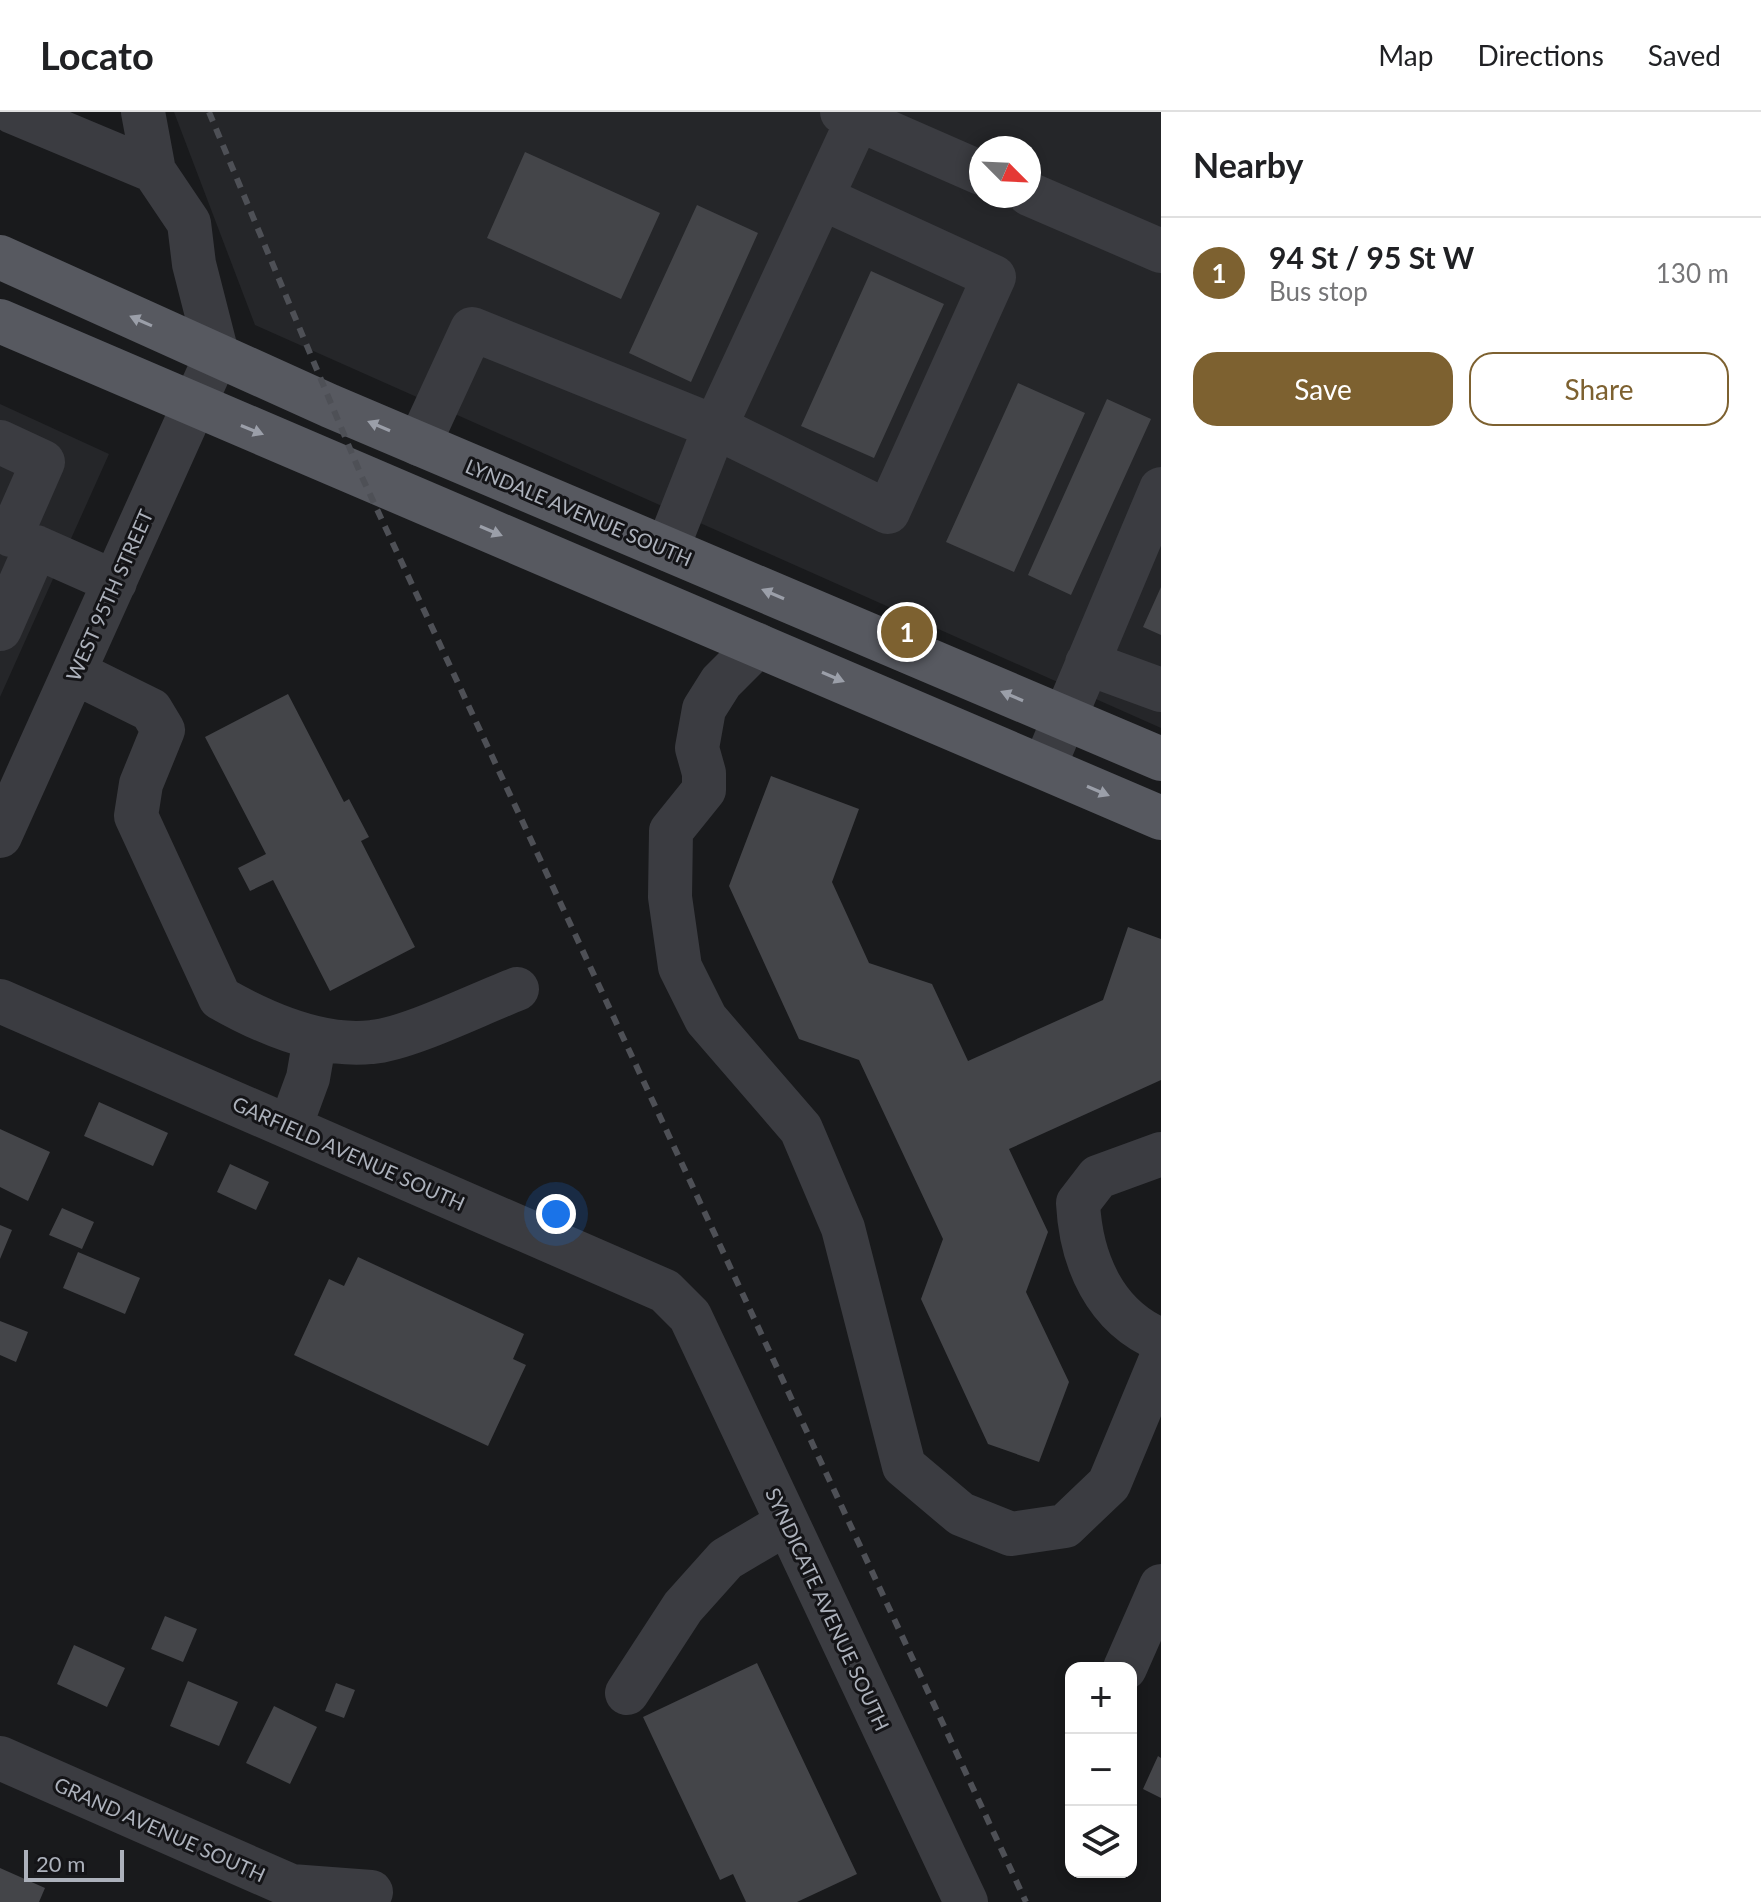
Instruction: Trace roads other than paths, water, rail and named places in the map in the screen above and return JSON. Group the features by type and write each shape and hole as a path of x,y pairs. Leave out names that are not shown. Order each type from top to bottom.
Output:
{"main road":[{"name":"LYNDALE AVENUE SOUTH","path":"0,257 419,444 1161,759"},
{"path":"0,321 1161,818"}],"street":[{"path":"13,112 154,171"},
{"path":"143,112 154,171 189,223 194,264 217,354"},
{"path":"667,549 715,427 822,198 850,116 969,168"},
{"path":"419,444 472,329 715,427 888,512 994,277 822,198"},
{"path":"1041,199 1161,251"},
{"name":"WEST 95TH STREET","path":"0,836 217,354"},
{"path":"0,442 43,462 16,538 0,629"},
{"path":"1044,767 1161,489"},
{"path":"16,538 115,582"},
{"path":"758,645 721,682 704,709 697,748 704,773 704,790 671,831 670,897 680,967 706,1019 801,1129 843,1228 904,1466 961,1514 1011,1534 1065,1526 1109,1484 1161,1359"},
{"path":"1087,663 1161,690"},
{"path":"74,672 151,710 163,730 141,784 136,816 220,998 246,1012 315,1038 341,1043 375,1042 517,989"},
{"name":"GARFIELD AVENUE SOUTH","path":"0,1001 665,1291 690,1316"},
{"path":"290,1127 308,1078 315,1038"},
{"path":"1161,1154 1098,1177 1078,1203 1080,1239 1108,1303 1136,1329 1161,1340"},
{"name":"SYNDICATE AVENUE SOUTH","path":"690,1316 966,1902"},
{"path":"627,1693 683,1607 726,1559 787,1523"},
{"path":"1128,1662 1161,1586"},
{"name":"GRAND AVENUE SOUTH","path":"0,1758 291,1886 371,1892"}],"railway":[{"path":"209,112 361,475 1026,1902"}],"place":[{"name":"94 St / 95 St W","path":"907,632"}]}
